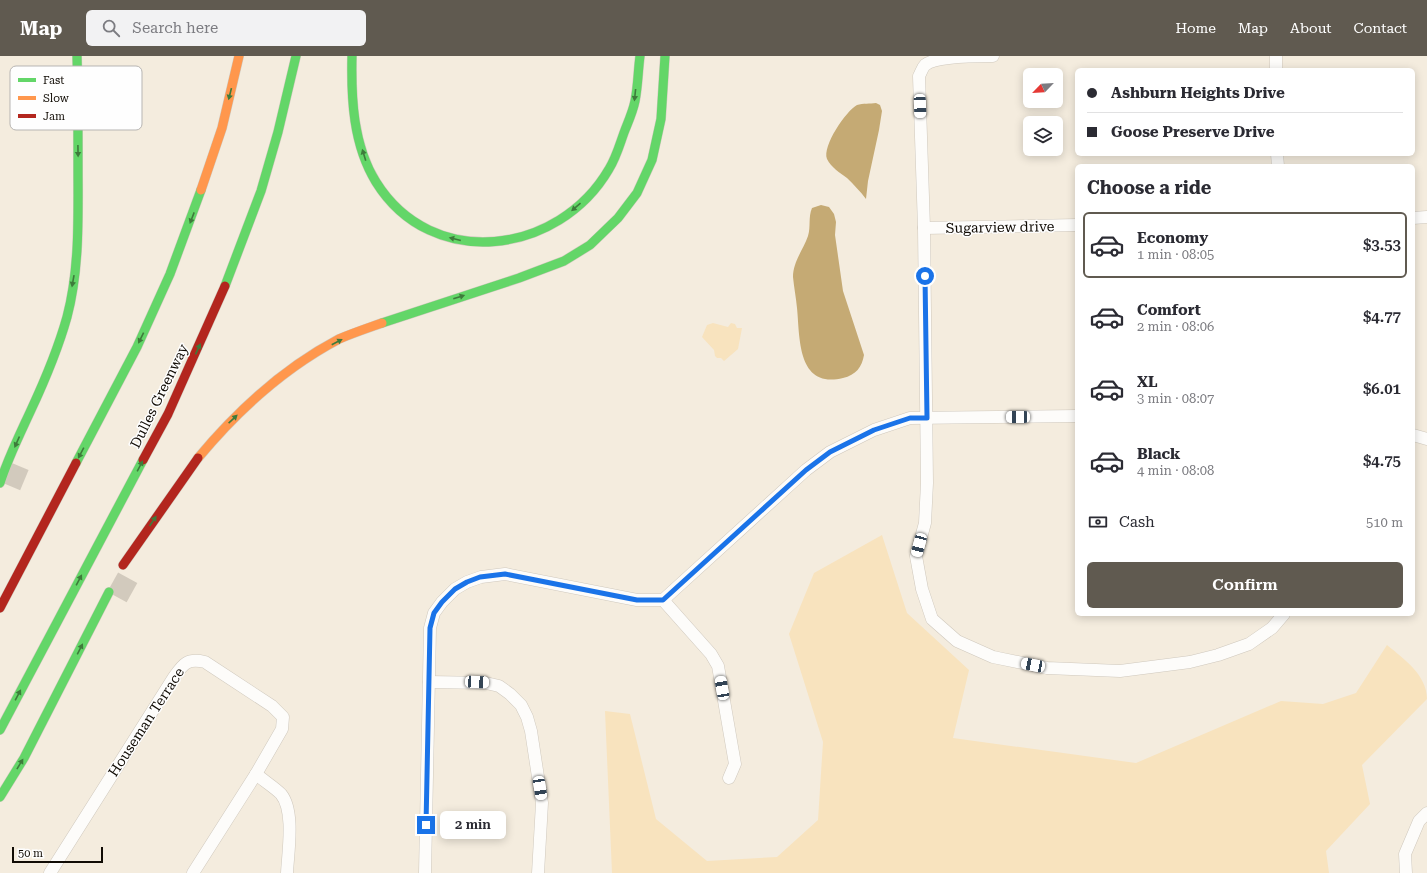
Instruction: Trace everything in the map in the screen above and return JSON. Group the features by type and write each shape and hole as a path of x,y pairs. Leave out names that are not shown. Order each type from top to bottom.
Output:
{"highway":[{"path":"77,56 77,66"},
{"path":"0,608 136,347 162,292 208,171 222,128 239,56"},
{"name":"Dulles Greenway","path":"0,730 168,414 204,335 229,275 260,191 278,132 296,56"},
{"path":"352,56 351,88 355,120 366,163 381,190 400,211 429,231 459,241 480,243 501,242 522,238 551,225 577,207 591,192 606,173 616,155 634,107 640,56"},
{"path":"123,565 198,458 227,424 262,392 296,365 340,339 381,323 518,278 564,261 590,245 618,218 637,193 652,160 661,119 665,56"},
{"path":"0,483 32,406 56,354 67,314 75,270 78,232 78,130"},
{"path":"30,434 32,406"},
{"path":"145,533 145,552"},
{"path":"0,797 24,758 109,592"},
{"path":"94,622 111,610"}],"street":[{"path":"993,56 947,57 935,59 925,64 919,76 924,228 928,483 925,523 916,556 922,589 932,619 957,641 993,657 1047,668 1120,671 1190,662 1218,655 1249,644 1272,628 1282,616"},
{"path":"1276,56 1276,68"},
{"path":"1415,218 1427,217"},
{"name":"Sugarview drive","path":"924,228 1075,225"},
{"path":"426,873 430,628 434,613 442,602 455,589 480,577 505,574 637,600 663,600 806,470 830,452 874,430 910,418 1075,416"},
{"path":"1415,436 1427,439"},
{"path":"663,600 711,654 718,666 736,764 729,778"},
{"name":"Houseman Terrace","path":"50,873 174,678 184,664 194,660 205,662 272,706 283,717 282,729 256,774 193,873"},
{"path":"429,682 486,682 499,686 521,705 527,717 531,731 542,803 538,873"},
{"path":"256,774 281,794 288,810 289,829 287,873"},
{"path":"1406,873 1405,854 1419,821 1427,813"}],"shaded area":[{"path":"876,103 880,105 882,111 868,181 866,199 847,178 831,165 827,159 826,153 836,129 852,109 859,104"},
{"path":"821,205 829,207 834,214 836,222 835,235 843,291 864,355 858,370 848,377 843,378 828,379 817,376 809,369 804,358 799,333 793,272 796,261 808,236 812,208"},
{"path":"713,323 728,327 731,323 735,324 737,328 742,328 738,349 724,361 715,356 714,350 702,337 707,325"},
{"path":"882,535 907,613 969,670 953,738 1136,763 1281,701 1323,704 1356,693 1387,645 1407,662 1419,675 1426,690 1427,699 1362,765 1370,804 1326,851 1329,873 612,873 605,711 630,714 656,819 707,861 777,857 818,820 823,742 789,634 814,573"}],"tunnel":[{"path":"10,486 22,457"},
{"path":"117,597 132,570"}],"traffic: fast":[{"path":"77,56 77,66"},
{"path":"225,286 261,191 278,132 296,56"},
{"path":"352,56 353,105 358,137 362,153 376,182 400,211 429,230 461,240 495,242 528,235 559,220 587,198 609,169 631,116 637,90 640,56"},
{"path":"382,323 519,278 564,261 590,245 618,218 637,193 652,160 661,119 665,56"},
{"path":"0,483 10,455 51,364 67,317 76,261 78,223 78,130"},
{"path":"76,463 137,347 170,274 201,190"},
{"path":"0,730 143,460"},
{"path":"0,797 24,758 109,592"}],"traffic: slow":[{"path":"201,190 222,128 239,56"},
{"path":"198,458 245,407 299,363 339,339 382,323"}],"traffic: jam":[{"path":"143,460 168,414 225,286"},
{"path":"123,565 198,458"},
{"path":"0,608 76,463"}],"route":[{"path":"426,825 430,628 434,613 442,602 455,589 467,582 480,577 505,574 637,600 663,600 806,470 830,452 874,430 910,418 927,418 925,276"}]}
